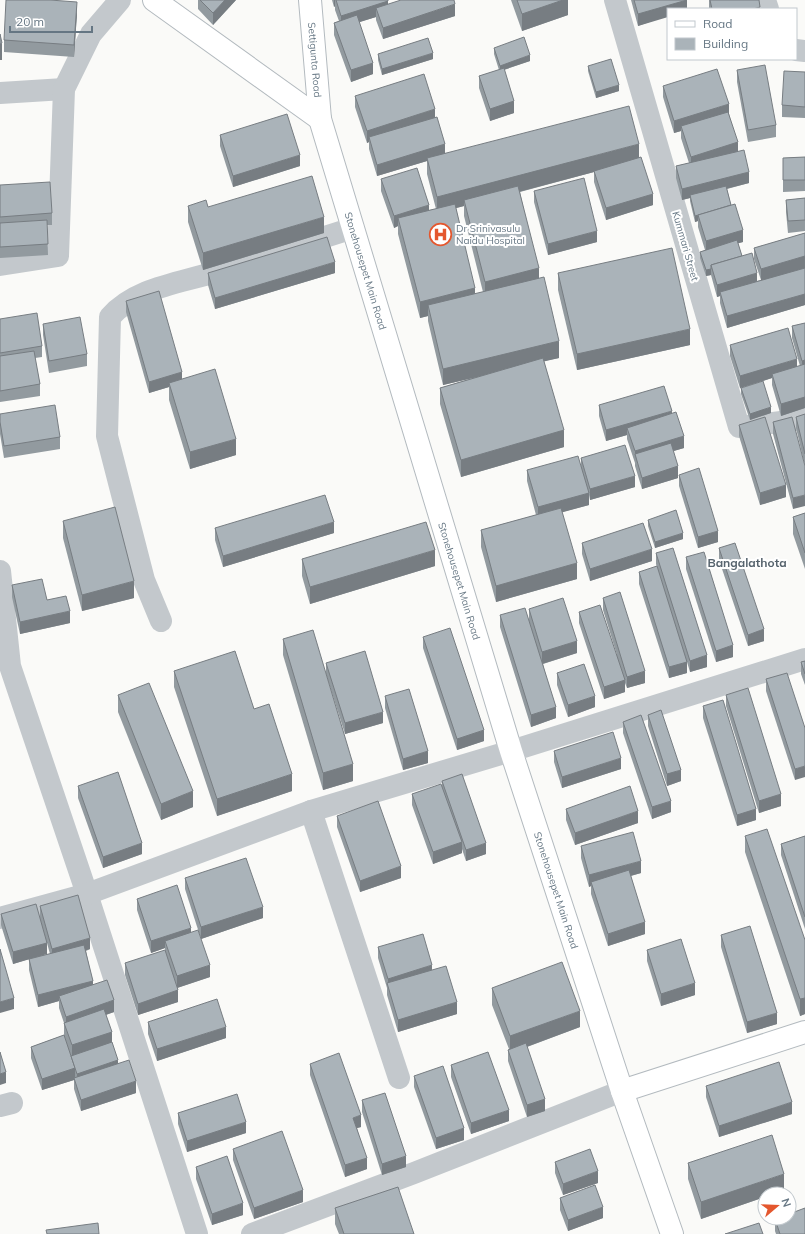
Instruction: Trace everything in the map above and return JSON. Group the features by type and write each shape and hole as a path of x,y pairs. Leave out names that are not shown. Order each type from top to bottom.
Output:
{"main road":[{"path":"154,0 320,119"},
{"name":"Settigunta Road","path":"310,0 320,119"},
{"name":"Stonehousepet Main Road","path":"320,119 511,751 622,1091 672,1234"},
{"path":"622,1091 805,1032"}],"street":[{"path":"0,264 58,256 64,89 91,34 120,0"},
{"name":"Kummari Street","path":"615,0 739,427 805,419"},
{"path":"0,93 64,89"},
{"path":"161,621 144,580 107,436 110,317 119,306 147,292 353,228"},
{"path":"0,571 5,667 87,894 193,1233"},
{"path":"0,918 87,894 311,811 511,751 805,659"},
{"path":"311,811 399,1078"},
{"path":"252,1234 414,1173 622,1091"}],"building":[{"path":"6,0 50,0 77,2 74,45 4,40"},
{"path":"200,0 225,0 213,13"},
{"path":"336,0 388,0 388,1 341,16"},
{"path":"401,0 454,0 455,4 383,28 376,8"},
{"path":"517,0 563,0 522,14"},
{"path":"634,0 687,0 638,14"},
{"path":"710,0 759,0 760,7 756,8 712,8"},
{"path":"357,15 373,63 351,70 334,23"},
{"path":"524,37 530,55 500,66 494,48"},
{"path":"428,38 433,53 382,69 378,54"},
{"path":"611,59 619,85 596,92 588,66"},
{"path":"765,65 776,125 748,130 737,70"},
{"path":"504,68 514,101 490,109 479,76"},
{"path":"717,69 729,104 674,121 663,86"},
{"path":"784,71 805,72 805,107 782,105"},
{"path":"424,74 435,109 367,131 355,96"},
{"path":"629,106 639,144 437,197 427,158"},
{"path":"728,112 738,142 691,157 681,126"},
{"path":"287,114 300,155 233,176 220,135"},
{"path":"437,117 445,144 377,165 369,137"},
{"path":"744,150 749,172 682,189 676,166"},
{"path":"641,157 653,194 606,208 594,171"},
{"path":"805,157 805,180 783,180 783,158"},
{"path":"417,168 429,205 394,216 381,179"},
{"path":"312,176 324,217 203,253 188,206 206,200 208,207"},
{"path":"584,178 597,231 548,244 534,191"},
{"path":"50,182 52,213 0,217 0,185"},
{"path":"518,186 539,268 485,282 464,200"},
{"path":"726,186 731,205 695,216 690,195"},
{"path":"805,198 805,220 788,221 786,200"},
{"path":"455,204 475,288 420,302 398,218"},
{"path":"735,204 743,230 706,241 698,215"},
{"path":"47,220 48,244 0,247 0,223"},
{"path":"805,233 805,256 761,269 754,248"},
{"path":"327,237 335,262 215,298 208,273"},
{"path":"737,240 742,256 711,265 711,269 706,270 700,252"},
{"path":"672,248 690,329 577,354 558,273"},
{"path":"752,253 757,273 717,285 711,265"},
{"path":"805,268 805,294 727,316 720,292"},
{"path":"544,277 559,341 443,369 428,305"},
{"path":"159,291 182,372 149,382 126,301"},
{"path":"37,313 42,346 0,353 0,319"},
{"path":"80,317 87,354 49,361 43,324"},
{"path":"805,323 805,360 802,361 792,326"},
{"path":"788,328 797,359 740,376 730,345"},
{"path":"34,351 40,384 0,391 0,356"},
{"path":"543,358 564,430 461,460 440,388"},
{"path":"805,364 805,397 781,404 772,374"},
{"path":"215,369 236,439 190,452 169,383"},
{"path":"763,381 771,407 750,414 741,388"},
{"path":"664,386 672,411 606,430 599,405"},
{"path":"55,405 60,437 4,446 0,414"},
{"path":"676,412 684,436 635,451 627,428"},
{"path":"805,414 805,454 796,417"},
{"path":"765,417 786,485 760,493 739,425"},
{"path":"792,417 805,466 805,495 793,498 773,422"},
{"path":"671,443 678,466 642,478 635,454"},
{"path":"625,445 635,476 590,489 581,458"},
{"path":"578,456 589,493 538,507 527,470"},
{"path":"699,468 718,531 698,537 679,475"},
{"path":"325,495 334,522 223,556 215,528"},
{"path":"115,507 134,581 82,595 63,521"},
{"path":"561,508 577,563 496,586 481,530"},
{"path":"676,510 683,533 655,542 648,520"},
{"path":"805,513 805,553 793,517"},
{"path":"426,522 435,550 310,587 302,559"},
{"path":"643,523 652,549 590,569 582,543"},
{"path":"735,543 764,629 748,635 719,548"},
{"path":"673,548 707,655 690,661 656,553"},
{"path":"704,552 733,645 716,651 686,557"},
{"path":"657,566 687,662 669,667 639,572"},
{"path":"42,579 47,600 66,596 70,611 20,622 12,585"},
{"path":"620,592 645,671 627,677 603,598"},
{"path":"563,598 577,641 542,652 529,609"},
{"path":"600,605 625,680 604,687 579,612"},
{"path":"525,608 556,707 531,715 500,615"},
{"path":"450,628 484,730 457,739 423,637"},
{"path":"313,630 353,764 323,773 283,639"},
{"path":"235,651 254,709 269,704 292,774 217,799 174,671"},
{"path":"365,651 383,712 345,723 326,663"},
{"path":"805,661 805,674 801,662"},
{"path":"584,664 595,696 568,705 557,673"},
{"path":"787,673 805,728 805,766 795,769 766,679"},
{"path":"149,683 193,791 161,804 118,695"},
{"path":"748,688 781,794 759,801 726,695"},
{"path":"409,689 428,751 403,759 385,696"},
{"path":"723,700 756,809 737,815 703,706"},
{"path":"661,710 681,770 667,774 648,715"},
{"path":"641,715 671,801 652,807 623,722"},
{"path":"613,732 621,758 562,777 554,751"},
{"path":"118,772 142,843 103,857 78,786"},
{"path":"462,774 486,843 466,850 442,781"},
{"path":"441,784 462,842 433,852 412,794"},
{"path":"630,786 638,811 575,833 566,809"},
{"path":"378,801 401,866 360,881 337,816"},
{"path":"767,829 805,940 805,998 800,999 745,836"},
{"path":"633,832 641,861 589,875 581,846"},
{"path":"805,836 805,917 781,844"},
{"path":"246,858 263,907 201,927 185,878"},
{"path":"629,870 645,922 608,934 591,882"},
{"path":"177,885 191,928 151,941 137,899"},
{"path":"78,895 90,938 52,949 40,906"},
{"path":"36,904 47,943 13,952 1,914"},
{"path":"750,926 777,1013 747,1022 721,935"},
{"path":"198,930 210,965 177,976 165,941"},
{"path":"423,934 432,965 388,979 378,947"},
{"path":"681,939 695,983 661,994 647,950"},
{"path":"84,945 93,981 38,995 29,959"},
{"path":"0,949 14,998 0,1002"},
{"path":"165,950 178,990 138,1004 125,963"},
{"path":"562,962 580,1011 510,1036 492,988"},
{"path":"446,966 457,1002 398,1020 387,983"},
{"path":"107,980 114,1000 66,1017 59,996"},
{"path":"217,999 226,1027 157,1049 148,1022"},
{"path":"104,1009 112,1032 72,1045 64,1023"},
{"path":"64,1035 75,1068 42,1079 31,1047"},
{"path":"112,1042 118,1060 77,1074 71,1056"},
{"path":"526,1043 545,1099 527,1105 508,1050"},
{"path":"0,1052 6,1072 0,1074"},
{"path":"488,1052 509,1110 471,1123 451,1065"},
{"path":"339,1053 361,1115 353,1118 367,1158 345,1165 310,1064"},
{"path":"129,1060 136,1081 81,1100 74,1078"},
{"path":"779,1062 792,1102 719,1126 706,1086"},
{"path":"443,1066 464,1128 436,1138 414,1076"},
{"path":"385,1093 406,1156 382,1164 362,1100"},
{"path":"237,1094 246,1122 187,1141 178,1113"},
{"path":"282,1131 303,1190 254,1208 233,1149"},
{"path":"772,1135 784,1174 701,1202 688,1163"},
{"path":"590,1149 598,1171 563,1184 555,1162"},
{"path":"227,1156 243,1203 212,1214 196,1167"},
{"path":"595,1185 603,1207 568,1220 560,1198"},
{"path":"398,1187 414,1234 344,1234 335,1208"},
{"path":"805,1208 805,1234 780,1234 777,1226 797,1226 797,1211"},
{"path":"98,1223 99,1234 47,1234 46,1230"},
{"path":"757,1224 757,1226 760,1226 763,1234 725,1234"}],"place":[{"name":"Dr Srinivasulu Naidu Hospital","path":"441,234"}],"district":[{"name":"Bangalathota","path":"747,563"}]}
